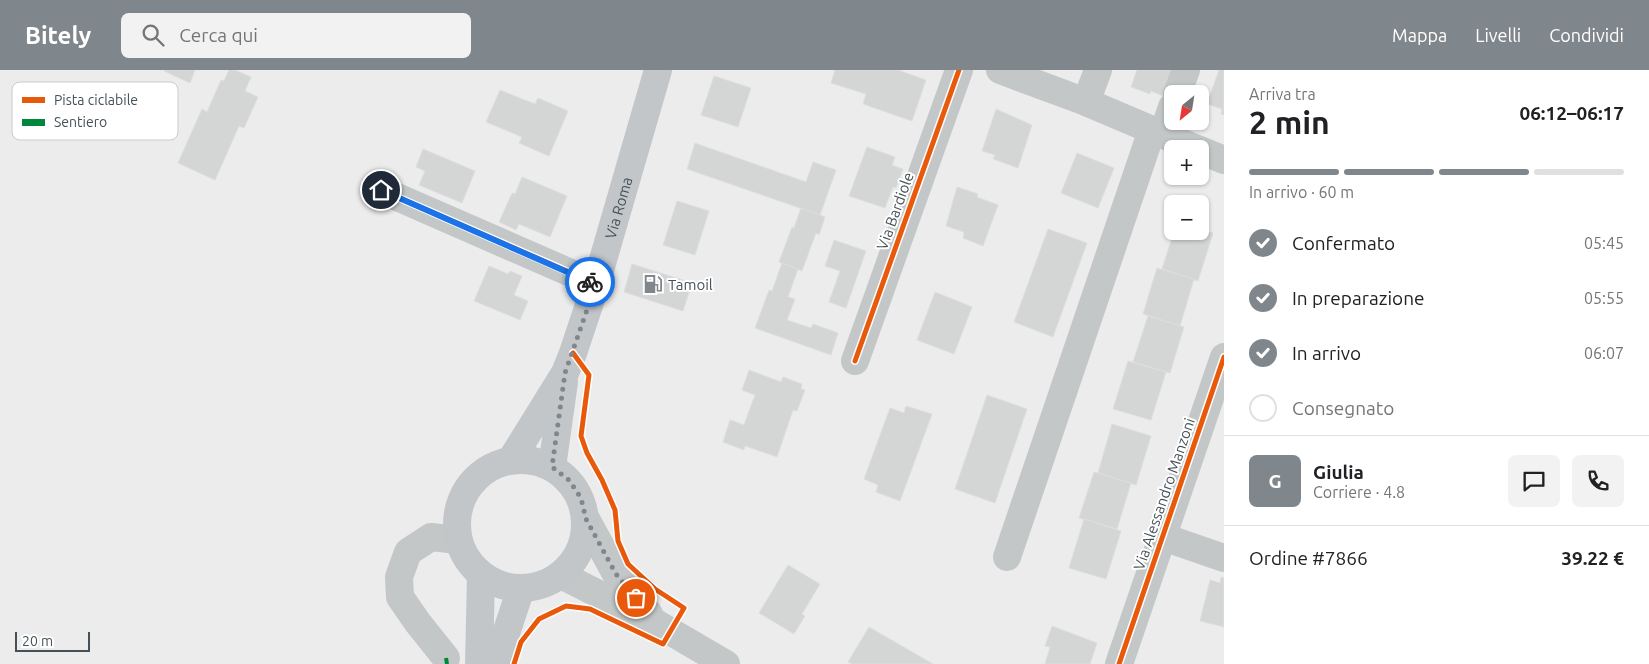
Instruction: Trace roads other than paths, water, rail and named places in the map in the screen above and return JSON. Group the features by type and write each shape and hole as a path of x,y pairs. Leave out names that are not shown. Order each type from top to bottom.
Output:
{"main road":[{"name":"Via Roma","path":"565,373 596,284 658,70"},
{"path":"511,460 565,373"},
{"path":"552,467 565,373"},
{"path":"511,460 532,460 552,467 569,480 581,498 586,519 584,540 575,560 561,575 542,585 521,588 500,584 481,575 467,559 458,540 457,518 462,498 473,480 491,466 511,460"},
{"path":"479,664 481,575"},
{"path":"496,664 521,588"}],"street":[{"name":"Via Bardiole","path":"855,361 959,70"},
{"path":"1000,70 1086,102 1176,140"},
{"path":"1086,102 1098,70"},
{"path":"1180,85 1186,70"},
{"path":"1007,557 1157,132 1164,120"},
{"path":"1209,154 1224,160"},
{"path":"381,190 596,284"},
{"name":"Via Alessandro Manzoni","path":"1123,652 1164,537 1214,420 1224,357"},
{"path":"586,519 616,574 656,623"},
{"path":"446,658 418,624 400,597 399,577 408,552 431,537 458,540"},
{"path":"1164,537 1224,558"},
{"path":"561,575 656,623 726,664"}],"place":[{"name":"Tamoil","path":"653,284"}]}
